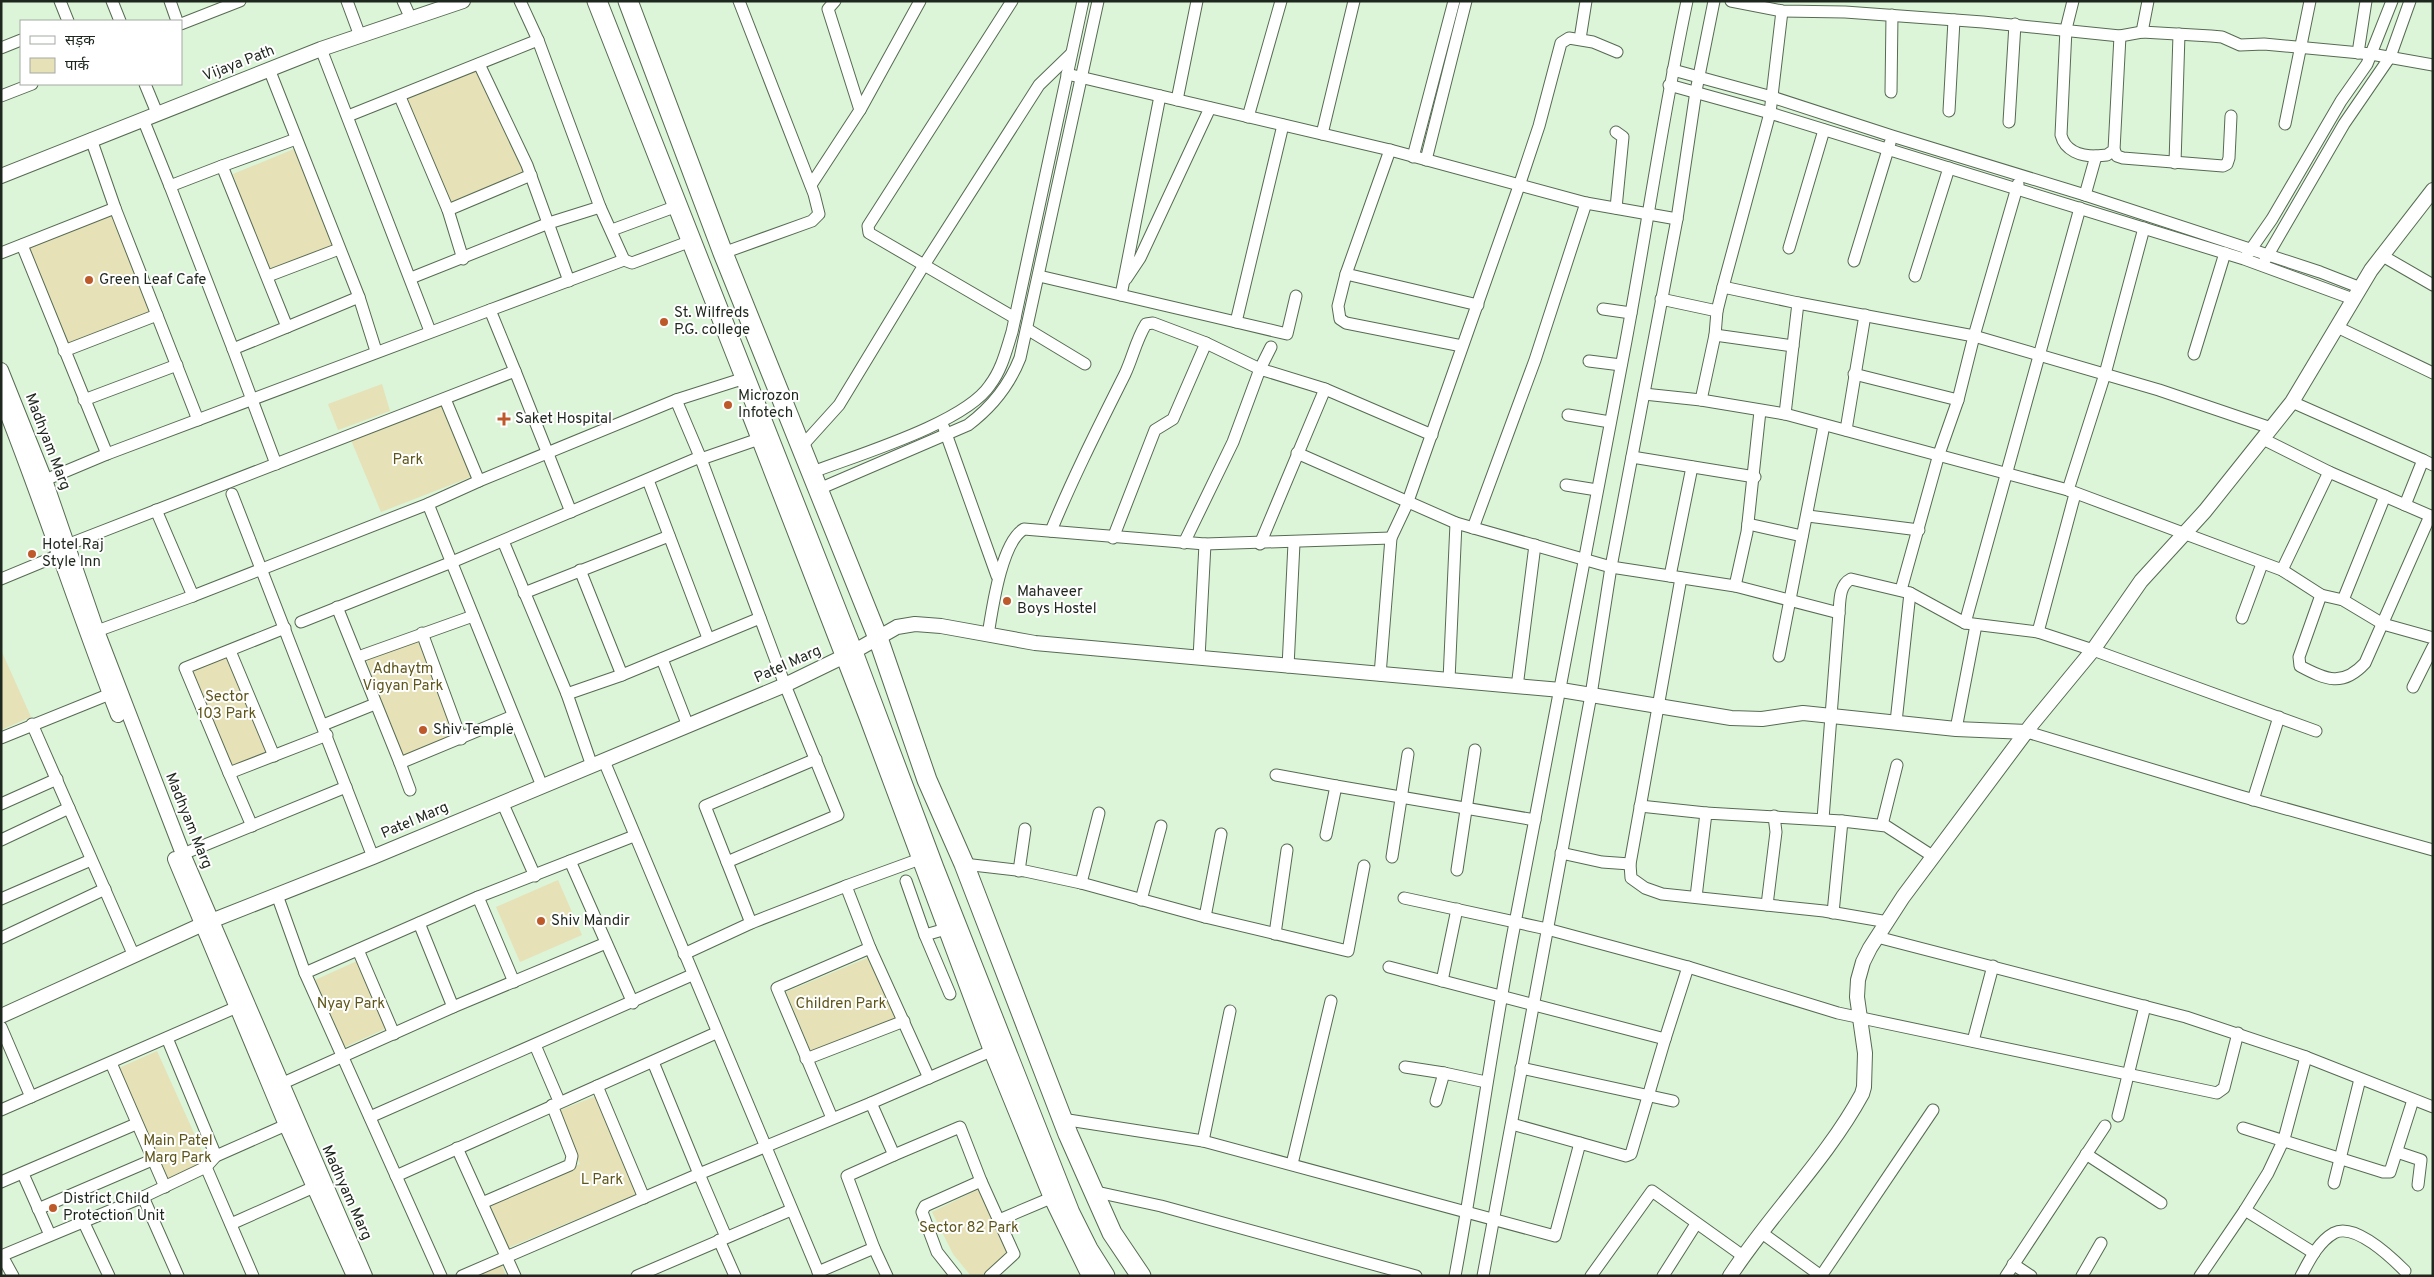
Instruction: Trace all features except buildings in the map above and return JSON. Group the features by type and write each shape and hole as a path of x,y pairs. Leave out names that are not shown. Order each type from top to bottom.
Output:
{"highway":[{"path":"597,1 848,655 1070,1213 1088,1249 1105,1276"},
{"path":"630,3 723,253 878,638 927,780 964,864 1062,1119 1112,1233 1141,1276"}],"street":[{"path":"60,1 67,20"},
{"path":"112,1 120,20"},
{"path":"170,1 177,20"},
{"path":"182,24 240,1"},
{"path":"347,1 360,36"},
{"path":"403,1 411,19"},
{"name":"Vijaya Path","path":"1,176 321,49 463,1"},
{"path":"520,1 538,40 600,207 624,260"},
{"path":"588,1 683,244 741,379 759,439 848,655 920,859 991,1051 1051,1198 1089,1276"},
{"path":"723,253 812,220 819,214 811,185 739,1"},
{"path":"811,185 860,110 920,1"},
{"path":"1012,1 868,226 869,233 1015,318"},
{"path":"816,480 940,422 974,402 990,387 1002,366 1015,318 1083,1"},
{"path":"816,480 968,425 987,411 1012,379 1020,358 1027,329 1098,1"},
{"path":"1177,100 1197,1"},
{"path":"1248,117 1281,1"},
{"path":"1322,134 1354,1"},
{"path":"1413,157 1454,1"},
{"path":"1426,160 1466,1"},
{"path":"1580,39 1586,1"},
{"path":"1455,1276 1467,1213 1486,1082 1515,922 1561,690 1596,490 1631,313 1669,85 1687,1"},
{"path":"1484,1276 1591,695 1632,457 1677,219 1696,91 1714,1"},
{"path":"1731,1 1782,11 2015,24 2120,36 2142,32 2222,37 2240,45 2264,44 2371,54 2433,65"},
{"path":"2073,1 2066,29 2061,135 2063,142 2072,150 2085,156 2107,155 2114,150"},
{"path":"2142,32 2148,1"},
{"path":"2285,124 2310,1"},
{"path":"2358,53 2366,1"},
{"path":"2248,254 2272,219 2308,154 2371,54 2392,1"},
{"path":"2261,266 2281,228 2344,124 2390,57 2410,1"},
{"path":"829,4 860,110"},
{"path":"1702,400 1715,335 1717,311 1770,113 1782,11"},
{"path":"1891,92 1892,16"},
{"path":"1949,112 1954,20"},
{"path":"2009,122 2015,24"},
{"path":"2174,163 2178,34"},
{"path":"2120,36 2114,150 2118,156 2174,163 2223,166 2227,164 2229,158 2231,116"},
{"path":"1380,675 1391,538 1407,504 1520,186 1539,126 1561,43 1569,38 1580,39 1617,52"},
{"path":"1,48 20,40"},
{"path":"348,116 400,97 538,40"},
{"path":"321,49 412,278 430,331"},
{"path":"802,446 839,405 924,265 1039,85 1072,54"},
{"path":"479,64 531,176 569,280"},
{"path":"269,69 359,297 376,350"},
{"path":"1672,70 1700,76 1772,97 2084,195 2248,254 2261,266 2357,293"},
{"path":"1067,74 1390,150 1586,203 1677,219"},
{"path":"1,96 29,85"},
{"path":"145,85 157,113"},
{"path":"1669,85 1770,113 2225,253 2268,255 2357,293"},
{"path":"1121,295 1160,96"},
{"path":"400,97 448,210 463,259"},
{"path":"1124,282 1140,258 1210,108"},
{"path":"1425,111 1438,114"},
{"path":"143,119 276,464"},
{"path":"1236,322 1283,125"},
{"path":"1789,248 1824,130"},
{"path":"1616,132 1623,137 1616,208"},
{"path":"1854,261 1892,136"},
{"path":"91,139 115,208 198,420"},
{"path":"170,186 296,139"},
{"path":"1390,150 1346,274 1338,306 1340,319 1346,323 1462,346"},
{"path":"2084,195 2096,156"},
{"path":"222,166 287,327"},
{"path":"1915,276 1949,168"},
{"path":"1896,722 1906,592 1919,530 1939,454 1958,400 1974,336 2020,175"},
{"path":"448,210 531,176"},
{"path":"1730,1276 1743,1256 1814,1167 1862,1094 1865,1053 1857,997 1860,969 1902,897 2027,732 2093,650 2141,581 2184,533 2292,402 2381,255 2433,190"},
{"path":"1473,528 1536,360 1586,203"},
{"path":"412,278 549,223 600,207"},
{"path":"1,253 115,208"},
{"path":"612,230 669,208"},
{"path":"1956,729 1971,624 2006,472 2041,356 2080,208"},
{"path":"2038,632 2072,492 2144,228"},
{"path":"46,480 107,454 251,401 376,350 624,260 632,263 683,244"},
{"path":"22,245 107,454"},
{"path":"268,276 339,249"},
{"path":"2194,354 2225,253"},
{"path":"2381,255 2433,285"},
{"path":"1346,274 1478,305"},
{"path":"1038,276 1287,334 1296,296"},
{"path":"1724,287 1974,336 2159,390 2267,434 2329,472 2431,516 2365,663 2354,674 2341,680 2319,676 2300,666 2299,657 2321,594"},
{"path":"233,349 359,297"},
{"path":"1661,299 1717,311"},
{"path":"1785,414 1798,303"},
{"path":"1603,309 1631,313"},
{"path":"490,310 571,512"},
{"path":"64,351 157,315"},
{"path":"1846,430 1865,316"},
{"path":"1051,531 1146,324 1153,323 1206,344 1260,369 1325,389 1432,435"},
{"path":"2337,326 2433,373"},
{"path":"1027,329 1085,364"},
{"path":"1715,335 1793,346"},
{"path":"1114,538 1155,430 1174,419 1206,344"},
{"path":"1184,543 1233,442 1260,369 1271,347"},
{"path":"1589,361 1621,365"},
{"path":"84,400 178,365"},
{"name":"Madhyam Marg","path":"1,370 46,480 63,550 88,638 110,694 207,923 281,1084 365,1276"},
{"path":"1,579 156,510 516,371"},
{"path":"1854,374 1958,400"},
{"path":"97,631 193,596 428,504 676,400 741,379"},
{"path":"1260,544 1325,389"},
{"path":"1644,394 1702,400 1760,412 1785,414 2006,472 2072,492 2282,570 2321,594 2343,600 2383,624 2433,638"},
{"name":"Madhyam Marg","path":"1,398 97,631 183,854 237,1008 286,1125 354,1276"},
{"path":"445,399 479,481"},
{"path":"676,400 700,458 785,684 838,815 727,862"},
{"path":"2292,402 2428,463 2406,505"},
{"path":"1735,586 1748,524 1755,477 1760,412"},
{"path":"1568,415 1610,422"},
{"path":"940,422 948,433 997,576"},
{"path":"1779,656 1802,536 1808,516 1824,425"},
{"path":"301,622 452,562 700,458 759,439"},
{"path":"1297,453 1407,504 1456,523 1612,567 1735,586 1789,602 1839,613"},
{"path":"1632,457 1755,477"},
{"path":"1692,467 1658,706 1630,864 1631,878 1645,888 1662,894 1696,896 1833,913 1888,922"},
{"path":"2282,570 2329,472"},
{"path":"648,480 708,638"},
{"path":"1566,485 1596,490"},
{"path":"232,494 373,857"},
{"path":"2343,600 2385,496"},
{"path":"428,504 542,786"},
{"path":"156,510 193,596"},
{"path":"1808,516 1919,530"},
{"path":"1448,680 1456,523"},
{"path":"1748,524 1802,536"},
{"path":"988,635 997,576 1020,531 1051,531 1114,538 1205,544 1294,543 1391,538"},
{"path":"524,593 669,536"},
{"path":"503,541 567,694 634,836 819,1274 874,1248"},
{"path":"1288,666 1294,543"},
{"path":"1199,658 1205,544"},
{"path":"1517,687 1535,545"},
{"path":"2242,618 2262,564"},
{"path":"580,570 622,675"},
{"path":"1823,819 1829,715 1842,588 1846,582 1852,579 1906,592 1971,624 2038,632 2093,650 2316,731"},
{"path":"337,607 410,790"},
{"path":"358,658 422,633 474,616"},
{"path":"567,694 622,675 760,618"},
{"name":"Patel Marg","path":"1,1016 207,923 373,857 785,684 848,655 897,627 915,624 1035,642 1380,675 1561,690 1730,718 1762,719 1803,714 1829,715 1956,729 2027,732"},
{"path":"252,826 185,668 284,628"},
{"path":"422,633 461,738"},
{"path":"2413,687 2433,647"},
{"path":"230,651 274,756"},
{"path":"662,659 688,726"},
{"path":"1,738 110,694"},
{"path":"229,773 274,756 375,704"},
{"path":"400,763 513,716"},
{"path":"2253,800 2279,717"},
{"path":"32,724 134,956"},
{"path":"2027,732 2253,800 2433,850"},
{"path":"1457,870 1475,750"},
{"path":"1392,857 1408,754"},
{"path":"751,923 705,806 816,759"},
{"path":"1882,825 1897,764"},
{"path":"1276,775 1467,810 1535,820"},
{"path":"1,804 57,779"},
{"path":"183,854 346,786"},
{"path":"1326,835 1336,786"},
{"path":"502,802 535,876"},
{"path":"1640,806 1706,813 1823,819 1882,825 1934,857"},
{"path":"1,840 69,808"},
{"path":"1081,883 1099,813"},
{"path":"1696,896 1706,813"},
{"path":"1767,905 1776,832 1774,816"},
{"path":"1833,913 1842,821"},
{"path":"1141,900 1161,826"},
{"path":"1019,871 1026,829"},
{"path":"1205,917 1221,834"},
{"path":"305,973 478,897 634,836"},
{"path":"1275,934 1288,850"},
{"path":"1561,854 1602,862 1630,864"},
{"path":"684,954 751,923 920,859"},
{"path":"1,899 91,860"},
{"path":"570,861 633,1003"},
{"path":"964,864 1019,871 1081,883 1205,917 1348,951 1364,866"},
{"path":"906,881 925,935 950,994"},
{"path":"846,886 870,948 929,1078"},
{"path":"1,938 105,889"},
{"path":"278,895 305,973 441,1276"},
{"path":"478,897 514,982"},
{"path":"1404,898 1547,929 1688,967 1838,1013 2217,1093 2224,1088 2238,1033"},
{"path":"1442,981 1457,909"},
{"path":"419,922 454,1007"},
{"path":"925,935 946,928"},
{"path":"1877,937 2145,1006 2238,1033 2306,1057 2433,1107"},
{"path":"281,1084 606,942"},
{"path":"832,1118 806,1060 778,988 870,948"},
{"path":"358,950 394,1034"},
{"path":"1973,1041 1992,966"},
{"path":"1389,967 1665,1039"},
{"path":"1512,1124 1626,1156 1631,1154 1647,1096 1688,967"},
{"path":"370,1117 633,1003 692,975"},
{"path":"1292,1164 1331,1001"},
{"path":"2118,1116 2145,1006"},
{"path":"1,1110 237,1008"},
{"path":"1203,1142 1230,1011"},
{"path":"806,1060 904,1021"},
{"path":"1,1027 31,1097"},
{"path":"396,1176 716,1033"},
{"path":"167,1038 216,1156"},
{"path":"482,1203 570,1165 572,1156 556,1103 535,1045"},
{"path":"462,1276 991,1051"},
{"path":"2200,1276 2268,1173 2284,1140 2306,1057"},
{"path":"653,1062 699,1174 735,1276"},
{"path":"110,1063 165,1187"},
{"path":"1405,1067 1486,1082"},
{"path":"1521,1068 1673,1101"},
{"path":"1436,1101 1444,1073"},
{"path":"2334,1183 2360,1079"},
{"path":"597,1086 644,1198"},
{"path":"2243,1128 2383,1172 2390,1172 2413,1100"},
{"path":"871,1102 894,1155"},
{"path":"1762,1233 1821,1276 1933,1110"},
{"path":"1062,1119 1203,1142 1292,1164 1493,1221 1555,1236 1580,1143"},
{"path":"1,1182 136,1124"},
{"path":"13,1276 2,1256 84,1223 165,1187 206,1167 216,1156 286,1125"},
{"path":"2006,1276 2104,1126"},
{"path":"887,1276 874,1248 847,1176 960,1127 981,1181 1014,1254 990,1276"},
{"path":"457,1148 515,1276"},
{"path":"2397,1152 2421,1160 2418,1185"},
{"path":"2086,1154 2161,1203"},
{"path":"38,1210 152,1160"},
{"path":"206,1167 253,1276"},
{"path":"22,1174 50,1236"},
{"path":"956,1276 937,1252 922,1212 925,1206 981,1181"},
{"path":"231,1224 314,1188"},
{"path":"1092,1191 1161,1206 1416,1276"},
{"path":"1591,1276 1652,1191 1743,1256"},
{"path":"143,1197 178,1276"},
{"path":"1000,1220 1051,1198"},
{"path":"644,1274 791,1210"},
{"path":"2245,1210 2314,1254"},
{"path":"84,1223 109,1276"},
{"path":"1663,1276 1696,1224"},
{"path":"2301,1276 2314,1254 2336,1232 2350,1232 2387,1253 2408,1274"},
{"path":"2087,1274 2101,1243"},
{"path":"2013,1264 2032,1276"}],"green space":[{"path":"479,64 531,175 448,210 400,97"},
{"path":"294,149 336,247 268,276 233,174"},
{"name":"Green Leaf Cafe","path":"113,215 152,313 65,345 28,247"},
{"name":"Park","path":"382,384 390,411 338,430 328,404"},
{"name":"Park","path":"442,406 471,477 381,512 351,440"},
{"name":"Adhaytm Vigyan Park","path":"420,641 454,737 402,757 366,659"},
{"path":"1,650 31,717 1,730"},
{"name":"Sector 103 Park","path":"230,651 274,756 229,773 185,668"},
{"path":"558,880 582,935 520,962 496,907"},
{"name":"Children Park","path":"872,956 897,1017 811,1052 786,992"},
{"name":"Nyay Park","path":"357,961 387,1028 345,1047 315,980"},
{"name":"Main Patel Marg Park","path":"157,1051 207,1162 168,1182 119,1068"},
{"name":"L Park","path":"596,1096 637,1194 508,1248 489,1202 580,1164 558,1111"},
{"name":"Sector 82 Park","path":"979,1189 1008,1254 982,1276 971,1276 953,1254 932,1212"},
{"path":"501,1262 506,1276 470,1276"}],"place":[{"name":"Green Leaf Cafe","path":"89,280"},
{"name":"St. Wilfreds P.G. college","path":"664,322"},
{"name":"Microzon Infotech","path":"728,405"},
{"name":"Saket Hospital","path":"504,419"},
{"name":"Hotel Raj Style Inn","path":"32,554"},
{"name":"Mahaveer Boys Hostel","path":"1007,601"},
{"name":"Shiv Temple","path":"423,730"},
{"name":"Shiv Mandir","path":"541,921"},
{"name":"District Child Protection Unit","path":"53,1208"}]}
